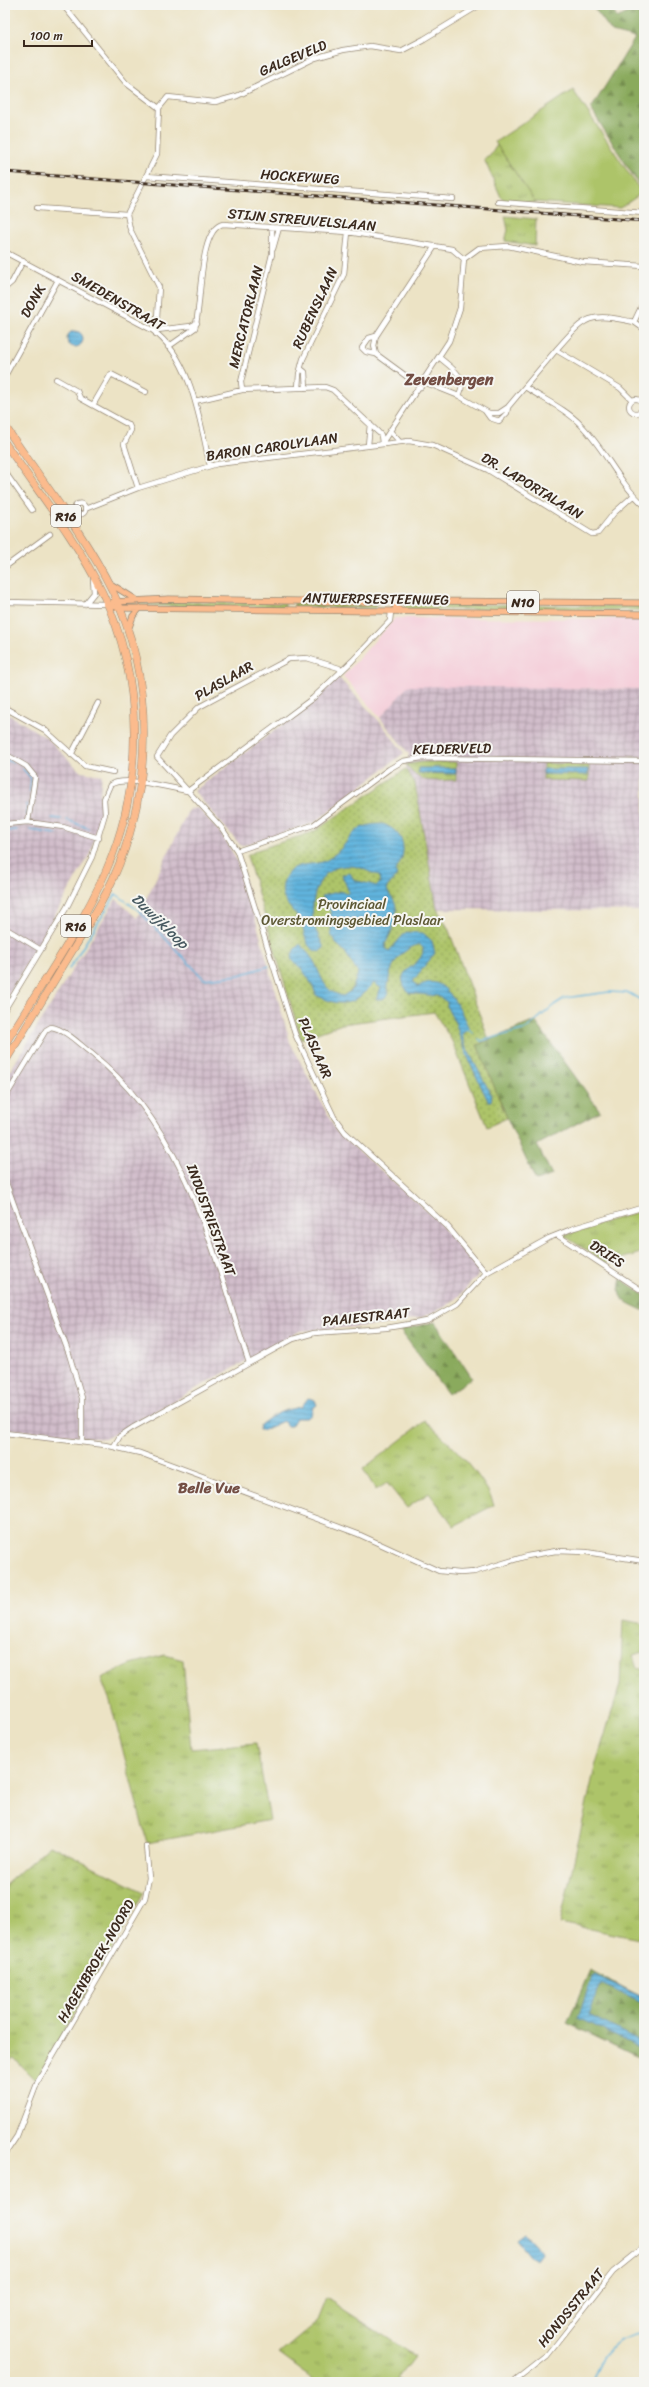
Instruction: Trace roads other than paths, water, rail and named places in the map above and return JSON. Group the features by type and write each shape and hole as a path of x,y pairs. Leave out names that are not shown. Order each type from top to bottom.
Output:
{"highway":[{"name":"R16","path":"5,426 80,536 108,582 118,605 128,631 142,704 143,744 140,783 131,827 113,879 94,916 5,1062"},
{"name":"R16","path":"5,443 93,575 107,604 117,629 131,692 134,747 131,782 120,832 103,878 5,1044"}],"main road":[{"path":"108,582 137,600"},
{"path":"402,599 395,606 402,612"},
{"name":"ANTWERPSESTEENWEG","path":"118,605 137,600 364,602 402,599 437,601 644,602"},
{"path":"293,610 290,604 294,601"},
{"name":"ANTWERPSESTEENWEG","path":"107,604 140,608 644,614"},
{"path":"128,631 133,616 140,608"}],"street":[{"path":"63,5 98,46 126,83 159,108 159,149 127,214 130,229 160,287 157,332 191,326 197,323"},
{"name":"GALGEVELD","path":"159,108 168,97 209,103 238,96 315,58 343,50 370,46 401,50 424,39 480,5"},
{"name":"HOCKEYWEG","path":"146,176 453,199"},
{"path":"498,202 644,212"},
{"path":"37,208 127,214"},
{"name":"STIJN STREUVELSLAAN","path":"197,323 201,280 212,230 216,226 223,224 348,232 452,249 464,259"},
{"name":"MERCATORLAAN","path":"272,227 273,249"},
{"name":"MERCATORLAAN","path":"242,390 241,382 279,228"},
{"name":"RUBENSLAAN","path":"298,388 299,374 303,359 344,274 348,232"},
{"path":"376,354 374,346 376,336 435,246"},
{"path":"382,443 440,358 457,321 462,295 464,259 479,248 508,246 583,262 644,266"},
{"name":"SMEDENSTRAAT","path":"5,252 157,332 187,377 195,401 210,466"},
{"path":"5,288 12,282 23,261"},
{"name":"DONK","path":"5,376 58,280"},
{"path":"634,322 644,301"},
{"path":"376,336 369,338 362,348 366,352 376,354 422,385 459,396 485,410 499,413 508,407 577,326 588,318 598,316 634,322 644,329"},
{"path":"168,347 195,328 197,323"},
{"path":"556,350 620,388 632,400"},
{"path":"440,358 462,379 463,388 459,396"},
{"name":"RUBENSLAAN","path":"301,369 305,372 306,388"},
{"path":"93,405 111,374 146,392"},
{"path":"56,379 76,390 80,398 129,425 131,430 124,444 138,488"},
{"path":"195,401 242,390 325,387 333,390 370,424 381,435 382,443"},
{"path":"524,388 570,415 581,425 634,495 644,505"},
{"path":"485,410 490,418 499,420 507,413 508,407"},
{"path":"368,445 370,424"},
{"path":"390,431 399,441"},
{"name":"DR. LAPORTALAAN","path":"382,443 399,441 426,443 488,470 592,534 598,533 614,513 634,495"},
{"name":"BARON CAROLYLAAN","path":"85,509 138,488 210,466 382,443"},
{"path":"5,472 32,510"},
{"path":"5,567 50,534"},
{"path":"85,604 94,593 93,575"},
{"name":"ANTWERPSESTEENWEG","path":"5,602 107,604"},
{"path":"5,1009 67,907 99,838 105,814 104,799 107,788 114,782 131,782 188,791 313,698 390,621 391,612"},
{"name":"PLASLAAR","path":"340,671 339,668 307,658 289,659 199,707 170,736 157,753 158,759 220,827 237,851 247,877 295,1034 334,1117 345,1132 448,1227 486,1273"},
{"path":"70,755 98,703"},
{"path":"5,708 44,730 70,755 85,766 113,772"},
{"path":"5,754 26,766 35,777 28,822"},
{"name":"KELDERVELD","path":"237,851 313,826 389,769 403,761 422,758 644,761"},
{"path":"5,824 28,822 63,827 99,838"},
{"path":"5,928 41,950"},
{"name":"INDUSTRIESTRAAT","path":"5,1098 46,1030 50,1027 59,1030 92,1054 129,1090 156,1123 186,1180 248,1363"},
{"path":"5,1180 69,1354 82,1398 82,1442"},
{"name":"PAAIESTRAAT","path":"114,1446 120,1436 132,1428 293,1339 308,1334 405,1326 427,1321 457,1304 486,1273 557,1234 644,1207"},
{"name":"DRIES","path":"557,1234 644,1292"},
{"path":"5,1433 114,1446 158,1460 358,1534 439,1571 460,1573 474,1572 526,1556 556,1551 586,1552 644,1561"},
{"name":"HAGENBROEK-NOORD","path":"5,2154 7,2146 17,2136 39,2080 145,1898 149,1878 146,1846"},
{"name":"HONDSSTRAAT","path":"514,2382 547,2356 613,2272 644,2247"}],"water":[{"path":"75,331 81,333 83,339 81,345 75,347 69,345 67,339 69,333"},
{"path":"418,768 456,768 456,774 418,773"},
{"path":"543,769 588,769 588,775 543,774"},
{"path":"383,824 396,832 400,837 403,850 402,857 395,871 397,876 387,887 388,893 396,906 396,918 385,944 386,949 389,951 406,932 423,933 432,941 435,953 413,981 418,987 427,983 436,983 450,994 456,1003 469,1028 462,1034 464,1043 492,1096 491,1101 488,1101 471,1064 456,1024 448,1009 447,1002 438,996 409,993 404,985 403,978 405,973 419,960 422,955 423,948 419,944 408,949 395,962 390,973 388,988 389,994 383,999 376,999 381,988 374,983 360,996 348,1002 334,1002 316,995 306,975 291,959 294,950 300,944 314,961 326,986 329,989 343,996 352,990 358,973 345,952 335,942 331,934 331,912 322,896 341,891 346,894 349,892 342,875 350,873 354,880 377,886 380,883 379,875 358,867 350,866 339,867 331,870 324,876 315,893 312,912 314,925 324,948 319,952 314,950 308,944 301,923 285,901 282,891 283,884 286,875 291,870 303,865 317,863 330,858 338,852 352,835 363,827"},
{"path":"308,1398 315,1400 317,1405 313,1407 311,1415 306,1418 296,1418 291,1426 287,1426 283,1421 263,1430 259,1430 260,1425 270,1418 289,1409 301,1407"},
{"path":"595,1975 644,1998 644,2004 601,1984 589,2015 644,2043 644,2050 578,2018 592,1977"},
{"path":"525,2234 542,2252 536,2260 529,2255 517,2240"}],"waterway":[{"path":"5,759 13,763"},
{"path":"23,769 31,778 30,792"},
{"path":"26,815 27,804"},
{"path":"52,818 61,819"},
{"path":"67,820 88,828"},
{"path":"5,831 17,830"},
{"path":"30,830 57,834"},
{"name":"Duwijkloop","path":"69,969 116,894 138,910 204,979 239,975 269,966"},
{"name":"Duwijkloop","path":"479,1039 481,1041 526,1029 554,1005 565,998 609,992 629,993 644,1002"},
{"name":"Duwijkloop","path":"467,1028 473,1033"},
{"path":"591,2382 604,2356 616,2343 633,2335 644,2333"}],"railway":[{"path":"5,172 644,221"}],"district":[{"name":"Zevenbergen","path":"449,379"},
{"name":"Belle Vue","path":"209,1488"}],"park label":[{"name":"Provinciaal Overstromingsgebied Plaslaar","path":"352,912"}]}
